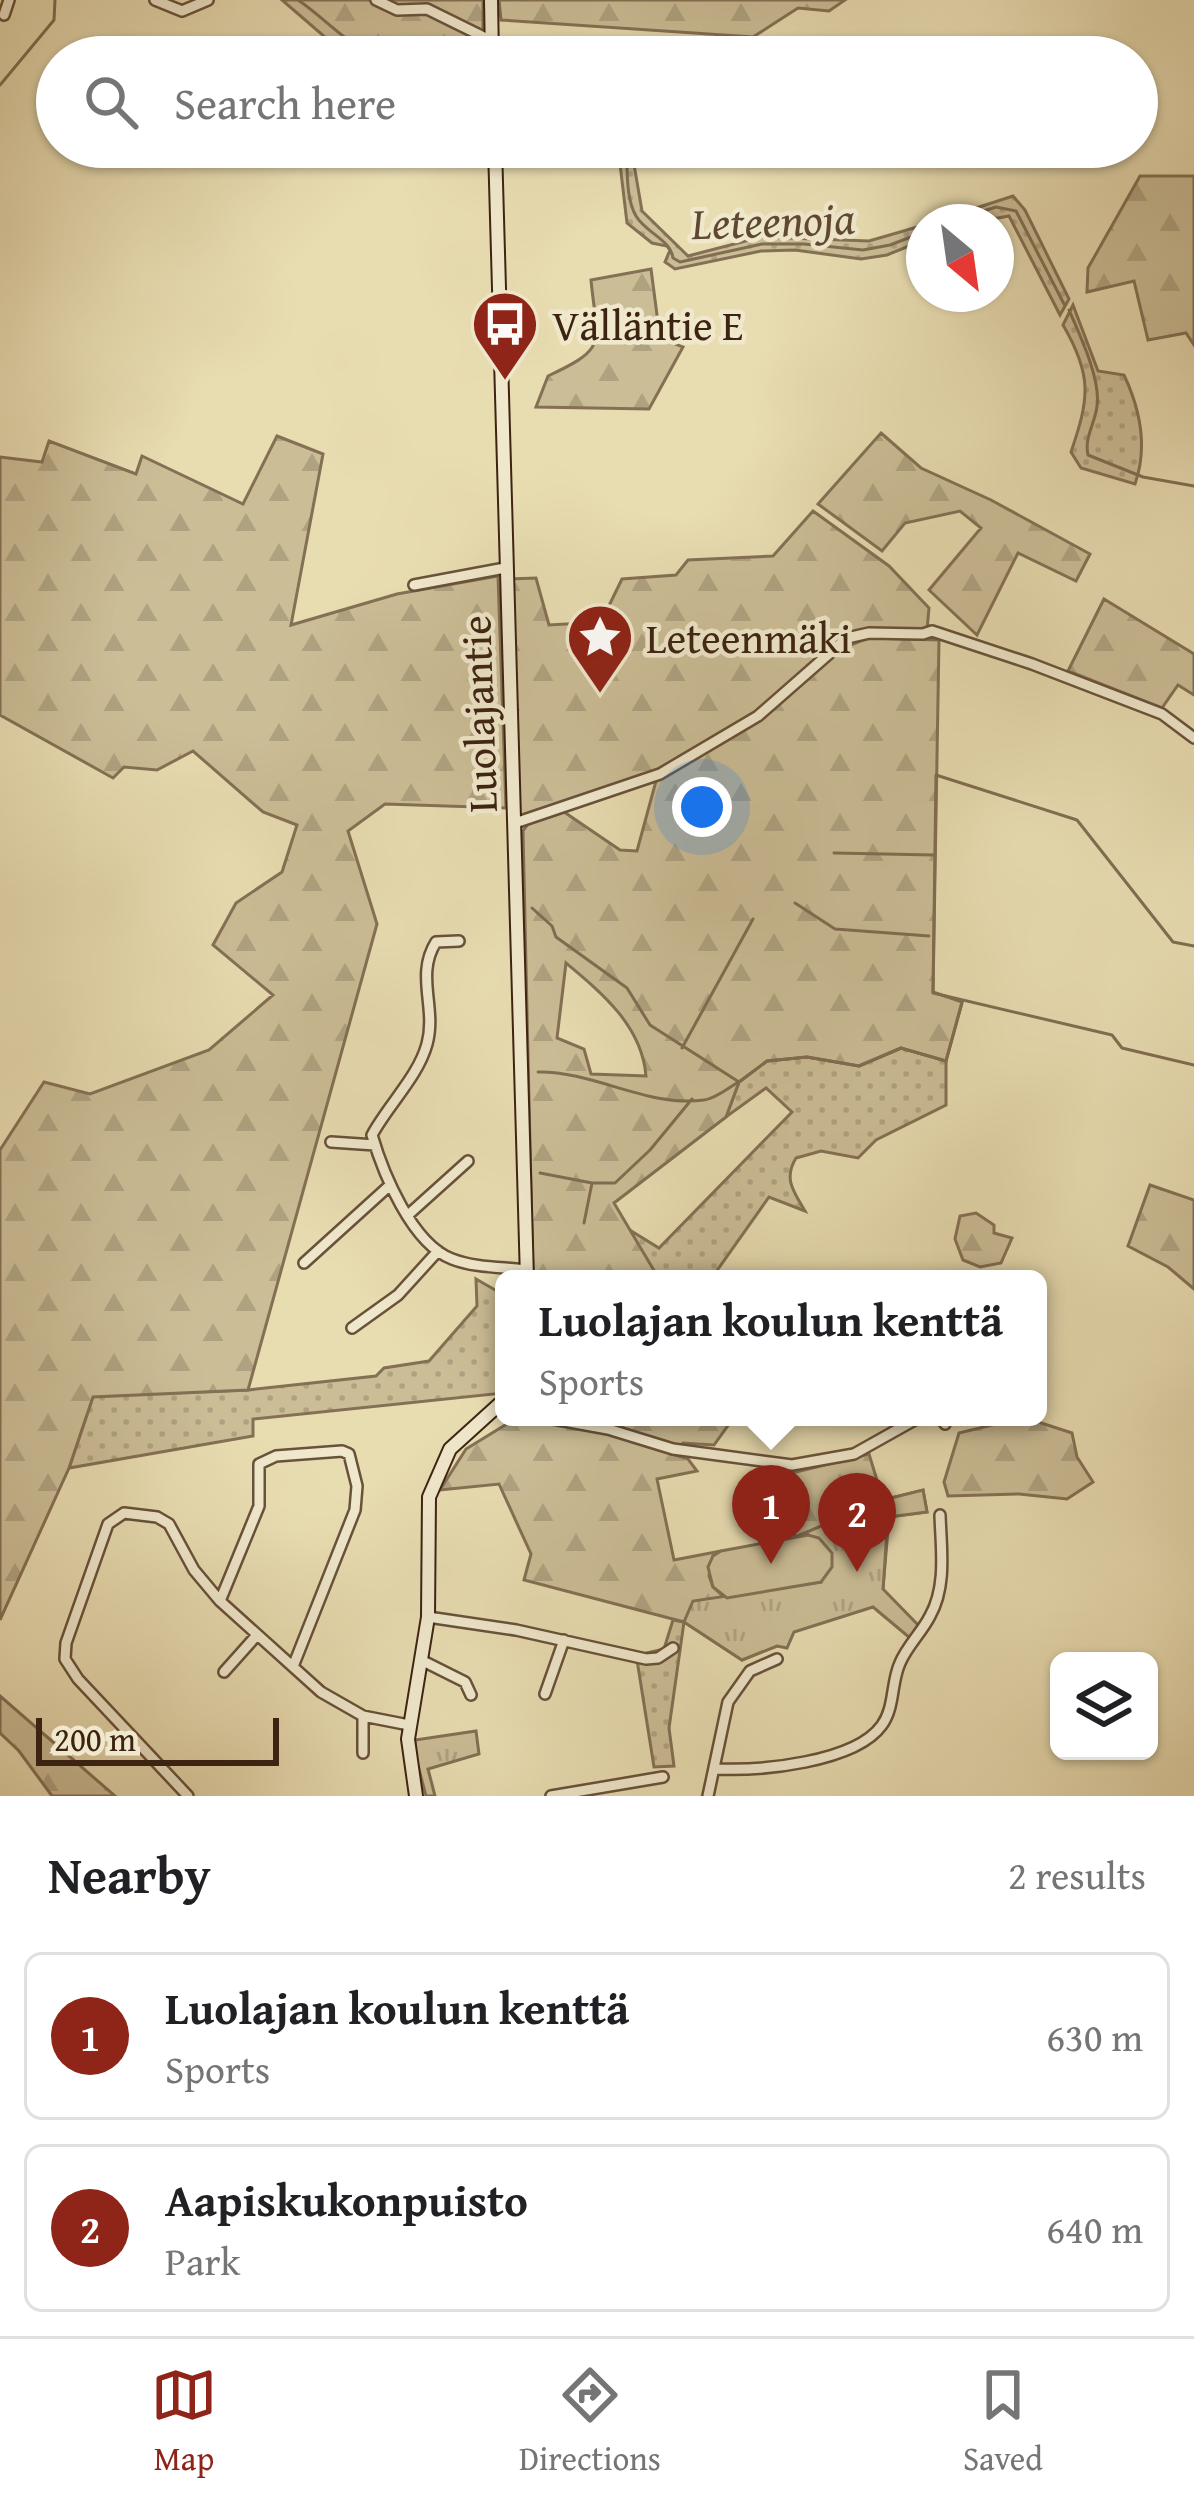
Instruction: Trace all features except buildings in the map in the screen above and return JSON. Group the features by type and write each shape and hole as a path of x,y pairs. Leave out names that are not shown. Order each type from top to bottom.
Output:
{"main road":[{"path":"491,0 492,36"},
{"name":"Luolajantie","path":"495,168 527,1270"},
{"path":"416,1796 408,1756 409,1725 428,1618 428,1512 434,1480 458,1438 495,1407"}],"street":[{"path":"4,15 9,0"},
{"path":"155,0 182,11 208,0"},
{"path":"376,0 397,10 427,9 482,36"},
{"path":"414,584 505,568"},
{"path":"515,823 668,769 758,716 838,643 856,634 932,631 1162,714 1194,738"},
{"path":"459,940 436,942 430,951 424,967 430,1011 426,1050 373,1140 389,1186 438,1251 450,1259 506,1270"},
{"path":"331,1142 373,1140"},
{"path":"408,1216 468,1161"},
{"path":"304,1263 389,1186"},
{"path":"352,1328 398,1295 438,1251"},
{"path":"592,1426 673,1449 792,1465 854,1454 904,1426"},
{"path":"220,1601 259,1506 259,1464 276,1456 342,1450 354,1461 357,1486 349,1531 294,1664"},
{"path":"188,1796 65,1659 66,1643 114,1516 137,1512 169,1524 194,1570 220,1601 321,1692 363,1716 409,1725"},
{"path":"716,1769 755,1771 821,1756 858,1744 879,1730 902,1658 934,1611 942,1574 940,1515"},
{"path":"428,1618 646,1659 658,1658 673,1648"},
{"path":"224,1672 257,1635"},
{"path":"545,1694 564,1640"},
{"path":"708,1796 728,1702 750,1671 777,1659"},
{"path":"421,1660 465,1682 471,1695"},
{"path":"363,1716 363,1753"},
{"path":"551,1796 663,1777"}],"green space":[{"path":"282,0 483,0 483,36 324,36"},
{"path":"499,0 845,0 829,11 798,8 755,36 501,20"},
{"path":"620,168 635,168 642,211 688,256 761,237 869,241 906,230 906,247 887,255 861,259 795,250 761,251 675,269 665,262 667,246 652,243 627,223"},
{"path":"1140,176 1194,176 1194,345 1186,333 1148,340 1134,281 1087,292 1088,268"},
{"path":"1013,196 1025,210 1069,299 1060,315 1014,226 1014,204 988,204"},
{"path":"651,269 660,338 683,347 649,409 536,407 548,376 582,358 595,341 591,280"},
{"path":"1073,305 1098,371 1124,375 1134,401 1141,442 1135,484 1081,468 1071,452 1085,388 1079,359 1063,325"},
{"path":"881,433 921,468 1090,554 1076,581 1018,553 977,635 929,590 981,528 960,511 905,523 882,551 818,504"},
{"path":"277,436 323,454 291,625 397,594 498,576 506,808 385,804 348,831 377,924 248,1390 93,1397 69,1468 0,1620 0,1150 44,1082 90,1094 209,1050 273,995 213,945 236,903 282,872 297,825 263,812 193,751 157,770 124,767 113,778 0,715 0,457 42,462 49,441 136,474 142,456 243,504"},
{"path":"813,511 889,566 929,608 927,630 845,634 756,714 656,772 520,817 508,579 536,578 549,625 601,622 622,579 676,575 688,560 773,556"},
{"path":"1104,599 1194,654 1194,695 1178,685 1162,708 1068,671"},
{"path":"871,638 939,640 933,992 962,1002 946,1061 901,1048 859,1066 807,1057 767,1061 739,1082 726,1117 614,1203 654,1270 533,1270 523,831 528,824 564,812 620,850 637,851 656,781 761,719 840,651","holes":["566,963 606,999 637,1041 646,1076 591,1074 584,1049 557,1038"]},
{"path":"901,1048 946,1061 946,1105 876,1140 858,1158 821,1151 796,1158 790,1179 805,1211 769,1197 717,1270 653,1270 628,1229 659,1248 792,1112 766,1088 726,1117 739,1082 767,1061 807,1057 859,1066"},
{"path":"1150,1185 1194,1200 1194,1289 1168,1267 1128,1246"},
{"path":"976,1213 994,1225 994,1233 1012,1238 1001,1263 980,1267 963,1260 955,1239 960,1216"},
{"path":"476,1279 495,1290 495,1394 253,1419 253,1436 69,1468 93,1396 248,1390 376,1376 384,1368 429,1361 477,1306"},
{"path":"1047,1425 1072,1433 1077,1457 1093,1482 1067,1499 1019,1494 948,1496 944,1482 959,1433 988,1426"},
{"path":"503,1426 567,1426 688,1459 697,1471 657,1479 674,1560 721,1551 713,1556 709,1576 713,1587 777,1646 742,1660 684,1622 524,1580 531,1554 499,1484 440,1490 466,1449"},
{"path":"616,1426 728,1426 714,1445 683,1443 680,1449"},
{"path":"869,1454 883,1500 923,1490 927,1512 889,1517 883,1589 812,1585 808,1535 795,1537 784,1475"},
{"path":"923,1490 927,1512 888,1517 883,1589 919,1626 910,1638 873,1607 794,1632 787,1648 777,1646 742,1660 684,1622 693,1601 821,1582 808,1535 795,1537 883,1500"},
{"path":"808,1535 819,1538 832,1553 832,1567 821,1582 727,1598 713,1587 708,1567 721,1551"},
{"path":"673,1620 684,1622 669,1728 674,1766 654,1767 637,1660 638,1655 664,1649"},
{"path":"0,1696 115,1796 52,1796 0,1733"},
{"path":"476,1731 479,1754 428,1769 435,1796 426,1796 415,1740"}],"waterway":[{"path":"41,36 54,20 55,0"},
{"name":"Leteenoja","path":"298,0 343,36"},
{"path":"0,85 36,42"},
{"name":"Leteenoja","path":"627,168 636,216 680,262 762,244 863,250 906,239"},
{"name":"Leteenoja","path":"1014,211 1064,304"},
{"name":"Leteenoja","path":"1069,310 1096,384 1088,455 1143,477 1194,486"},
{"path":"1194,946 1173,942 1077,820 936,775 933,993 1112,1035 1122,1048 1194,1065"},
{"path":"834,853 934,855"},
{"path":"795,903 835,929 929,936"},
{"path":"532,908 552,926 556,937 627,988 650,1025 739,1082 767,1061 807,1057 859,1066 901,1048 946,1061 962,1003"},
{"path":"682,1048 753,919"},
{"path":"538,1072 683,1101 708,1099 737,1083"},
{"path":"584,1223 592,1183 615,1183 692,1099"},
{"path":"540,1173 592,1183"}],"place":[{"name":"Välläntie E","path":"505,383"},
{"name":"Leteenmäki","path":"600,696"},
{"name":"Luolajan koulun kenttä","path":"771,1564"},
{"name":"Aapiskukonpuisto","path":"857,1572"}]}
